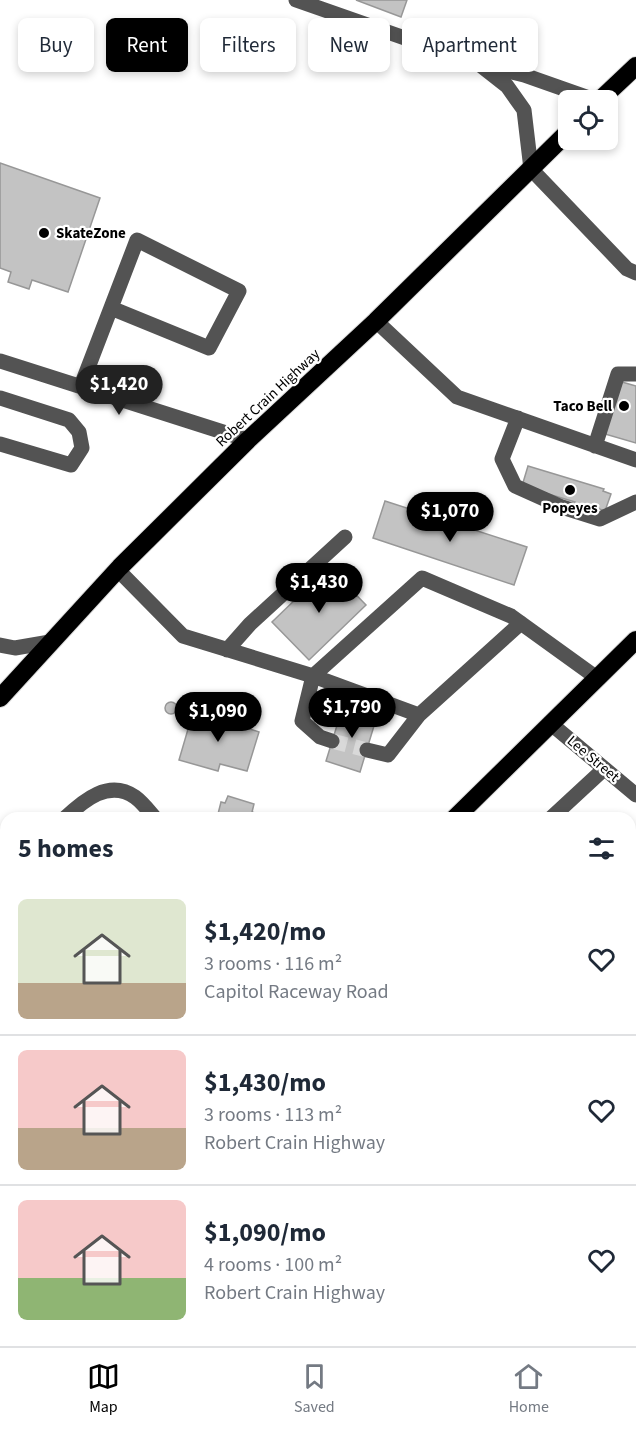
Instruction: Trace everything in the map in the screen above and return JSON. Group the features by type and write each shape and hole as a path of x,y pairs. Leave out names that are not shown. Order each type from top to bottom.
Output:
{"highway":[{"path":"611,90 636,66"},
{"name":"Robert Crain Highway","path":"0,698 118,570 248,440 376,321 558,142"},
{"path":"461,812 636,640"}],"street":[{"path":"296,0 402,37"},
{"path":"489,72 507,86 524,110 531,169 627,269 636,273"},
{"path":"512,72 567,90"},
{"path":"81,387 111,308 137,240 239,291 209,348 111,308"},
{"path":"376,321 457,397 636,460"},
{"path":"0,361 248,440"},
{"path":"595,446 618,374 636,374"},
{"path":"0,398 69,420 80,432 82,448 70,465 0,444"},
{"path":"518,418 502,459 515,486 562,507 600,519 636,502"},
{"path":"227,650 250,624 345,537"},
{"path":"118,570 183,636 313,676 419,715"},
{"path":"326,739 302,721 313,676 422,578 511,616 597,678"},
{"path":"367,750 388,755 419,715 521,623"},
{"path":"0,645 15,648 50,642"},
{"name":"Lee Street","path":"550,723 636,795"},
{"path":"557,812 604,769"},
{"path":"71,812 85,798 110,789 134,796 149,812"}],"building":[{"path":"356,0 407,0 401,17"},
{"name":"SkateZone","path":"0,163 100,198 68,292 32,280 29,289 8,282 11,272 0,268"},
{"name":"Taco Bell","path":"622,382 636,386 636,443 605,434"},
{"name":"Popeyes","path":"528,466 604,489 603,491 611,494 605,511 594,507 592,514 573,508 575,502 522,486"},
{"path":"385,501 527,547 514,585 373,538"},
{"path":"329,567 366,605 309,660 272,622"},
{"path":"173,702 177,708 173,714 169,714 165,706"},
{"path":"343,706 377,716 360,772 326,761"},
{"path":"193,712 227,718 226,721 259,732 247,771 220,764 218,771 179,760"},
{"path":"228,796 254,804 252,812 218,812 221,802 225,803"}],"tunnel":[{"path":"332,741 367,750"}],"place":[{"name":"SkateZone","path":"44,233"},
{"name":"Taco Bell","path":"624,406"},
{"name":"Popeyes","path":"570,490"}]}
